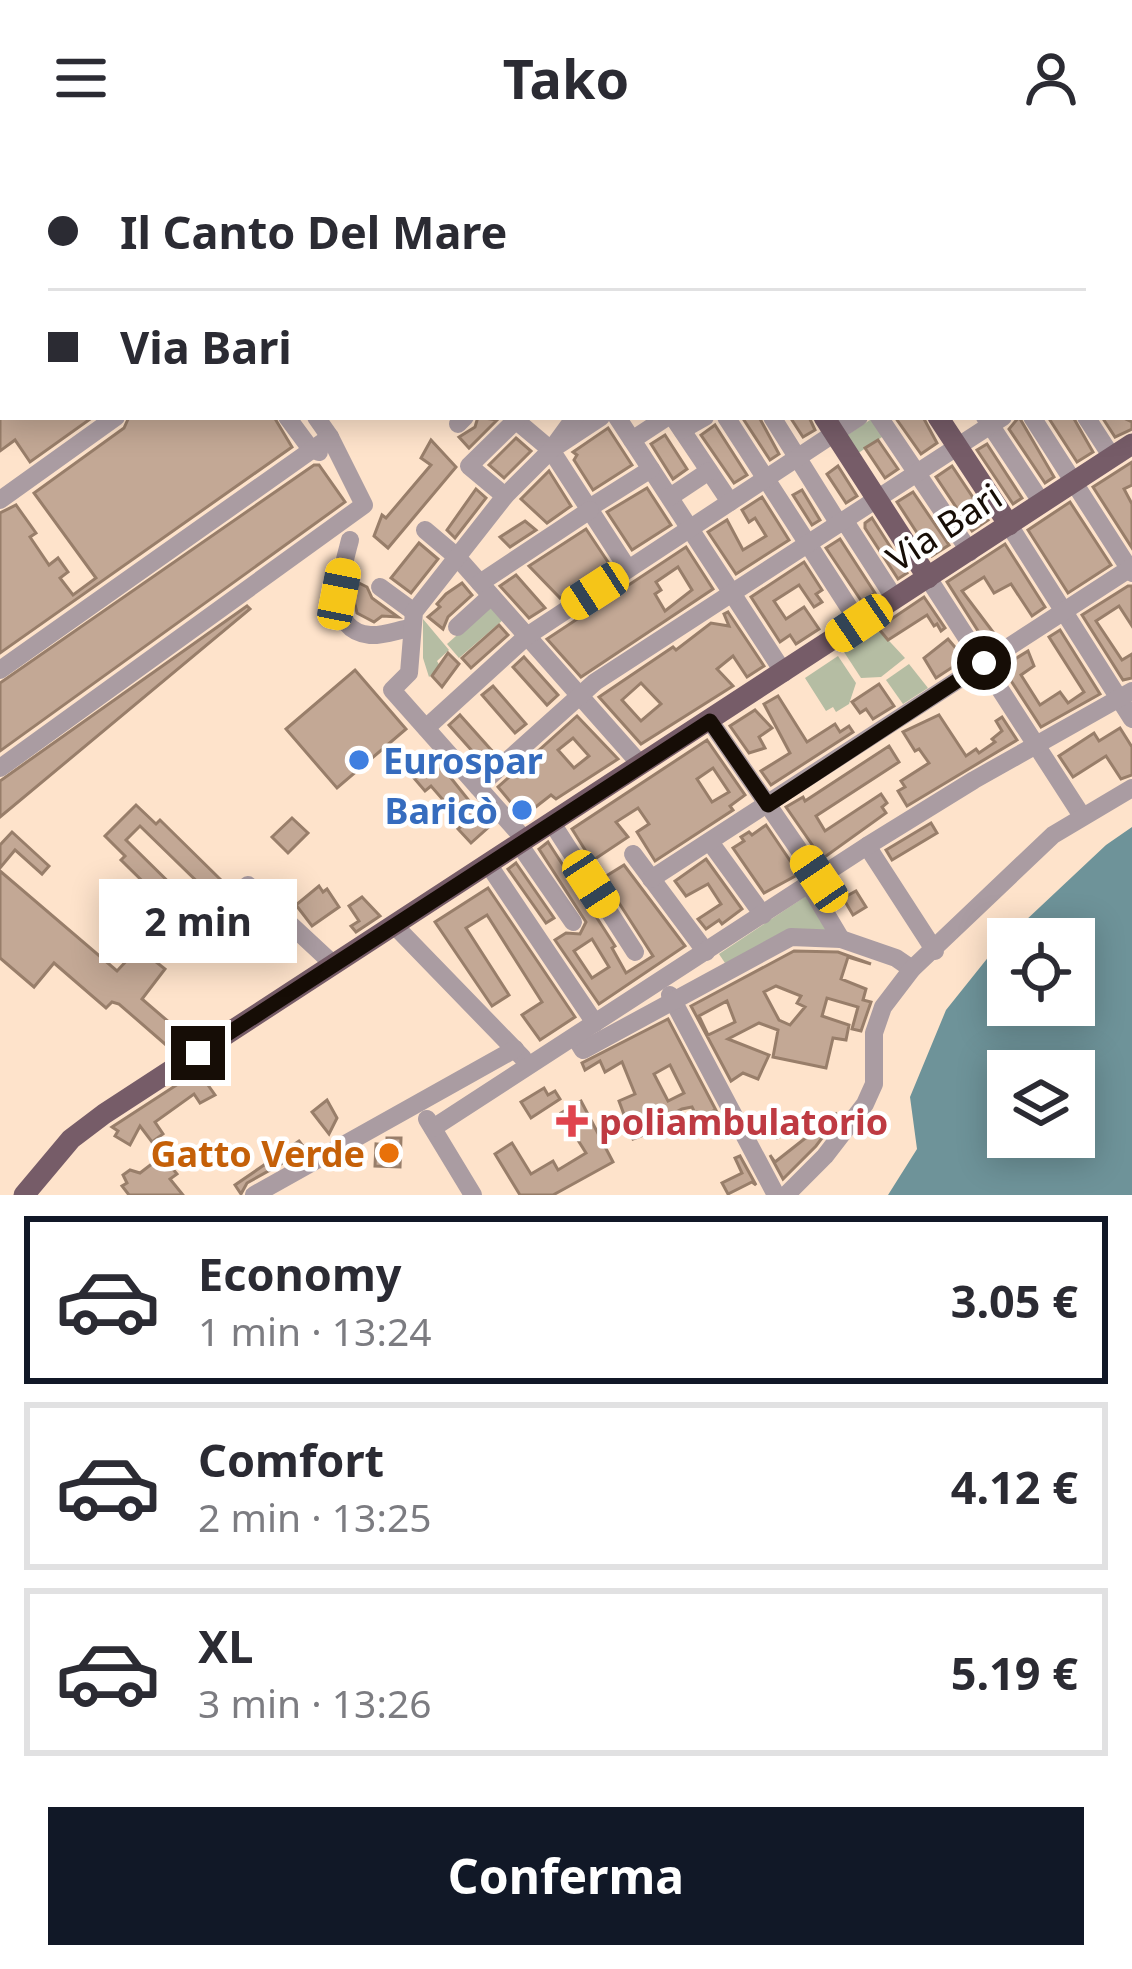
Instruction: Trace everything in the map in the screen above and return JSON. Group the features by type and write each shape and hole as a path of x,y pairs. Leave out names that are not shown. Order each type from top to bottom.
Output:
{"main road":[{"path":"940,420 1009,525"},
{"path":"829,425 928,578"},
{"name":"Via Bari","path":"24,1195 71,1139 104,1114 1132,444"}],"street":[{"path":"0,500 112,420"},
{"path":"289,420 310,448 340,456"},
{"path":"505,496 469,466 512,420"},
{"path":"516,420 551,450 628,569"},
{"path":"573,420 551,450 505,496 412,620 410,673 392,690 522,842 573,922"},
{"path":"551,450 596,420"},
{"path":"619,420 784,673"},
{"path":"728,420 859,623"},
{"path":"774,420 896,599"},
{"path":"881,420 970,552"},
{"path":"478,787 595,682 993,420 1042,503"},
{"path":"652,879 1131,570 1034,420"},
{"path":"1088,420 1112,457"},
{"path":"632,440 674,422 730,502"},
{"path":"426,728 527,636 797,457 829,425"},
{"path":"0,670 310,448 330,427 342,436 340,456 364,505 0,768"},
{"path":"457,627 486,589 651,469"},
{"path":"670,497 709,471"},
{"path":"1009,525 1126,695 1132,719"},
{"path":"425,530 457,556 641,765"},
{"path":"350,540 339,594 343,616 354,628 370,634 412,620"},
{"path":"928,578 1082,816"},
{"path":"380,586 412,620"},
{"path":"575,1036 584,1050 662,980 974,780 1126,695"},
{"path":"710,721 768,805 841,939"},
{"path":"786,1195 825,1156 865,1104 874,1084 874,1033 884,1007 912,969 1028,856 1082,816 1132,788"},
{"path":"552,823 635,952"},
{"path":"714,840 766,913"},
{"path":"867,847 935,951"},
{"path":"634,854 706,952"},
{"path":"488,864 595,1023"},
{"path":"248,885 333,964"},
{"path":"394,925 530,1066"},
{"path":"435,1133 595,1023 674,1001 791,937 841,939 896,958 912,969"},
{"path":"662,980 776,1195"},
{"path":"254,1195 514,1048"},
{"path":"485,1066 498,1087"},
{"path":"417,1105 473,1195"},
{"path":"382,1125 403,1123 435,1133"}],"green space":[{"path":"870,420 885,435 857,454 846,436"},
{"path":"491,605 504,619 459,658 447,644"},
{"path":"423,619 449,650 429,677 423,658"},
{"path":"878,629 905,658 881,677 861,678 844,652"},
{"path":"838,656 856,683 849,704 836,712 833,707 826,711 805,678"},
{"path":"909,664 928,688 903,704 886,680"},
{"path":"806,896 827,931 725,963 719,954"}],"water":[{"path":"1132,827 1132,1195 888,1195 917,1149 910,1097 946,1010 987,959 987,1026 1095,1026 1095,918 1028,918"}],"building":[{"path":"0,420 89,420 30,462 15,440 0,451"},
{"path":"128,420 276,420 292,447 0,653 0,513 16,505 36,533 30,537 49,565 58,558 68,572 60,578 73,595 96,578 34,493 124,428"},
{"path":"477,420 497,420 469,448 459,437 475,427"},
{"path":"744,420 761,420 779,454 770,460"},
{"path":"792,420 810,420 815,430 803,437"},
{"path":"897,420 925,420 937,443 921,454"},
{"path":"1021,420 1054,477 1045,483 1009,429"},
{"path":"1050,420 1075,420 1093,452 1077,462"},
{"path":"1104,420 1132,422 1132,429 1115,437"},
{"path":"715,425 747,475 734,483 701,435"},
{"path":"608,428 632,465 593,490 573,452"},
{"path":"665,435 687,469 673,479 651,444"},
{"path":"516,438 531,451 504,478 489,465"},
{"path":"431,440 456,467 388,548 374,536 382,515 386,518 431,465 421,458"},
{"path":"878,440 898,469 885,478 865,448"},
{"path":"987,444 1022,498 1013,504 977,450"},
{"path":"1132,462 1132,485 1124,489 1132,504 1132,548 1093,487"},
{"path":"319,465 345,502 0,751 0,683"},
{"path":"838,466 857,496 846,503 827,474"},
{"path":"952,466 988,520 972,531 936,477"},
{"path":"549,471 571,506 547,523 521,499"},
{"path":"647,488 671,525 632,550 607,512"},
{"path":"476,489 486,498 455,538 447,530"},
{"path":"802,490 820,520 812,525 793,495"},
{"path":"913,492 949,545 932,556 897,502"},
{"path":"762,497 789,540 736,574 708,532 727,520 743,550 766,536 755,518 749,522 742,510"},
{"path":"1070,502 1111,565 1068,593 1028,530"},
{"path":"872,518 907,573 898,579 865,528"},
{"path":"525,521 536,530 510,547 500,537"},
{"path":"586,529 610,565 560,598 529,566"},
{"path":"840,539 875,593 862,602 826,548"},
{"path":"419,543 438,559 411,593 391,578"},
{"path":"1005,544 1045,607 1032,616 1011,584 994,593 984,577 962,591 993,632 987,645 947,582"},
{"path":"686,547 713,589 581,677 547,639","holes":["678,567 692,590 665,611 655,594 661,590 656,582"]},
{"path":"804,562 822,590 816,594 822,602 814,607 799,585 774,601 786,619 804,607 819,629 796,644 790,635 780,642 751,597"},
{"path":"516,575 545,608 529,618 500,586"},
{"path":"359,583 398,617 382,616 374,622 357,613 353,596"},
{"path":"462,583 472,595 448,617 443,629 428,617"},
{"path":"1132,586 1132,626 1119,606 1096,621 1122,660 1132,654 1132,678 1123,680 1082,615"},
{"path":"924,597 945,628 941,631 934,626 927,615 888,640 878,628"},
{"path":"247,606 250,609 0,817 0,781"},
{"path":"728,612 764,666 747,677 733,656 717,669 733,686 641,744 599,697 711,623 729,626 724,614","holes":["641,683 661,704 641,721 622,700"]},
{"path":"499,625 508,635 471,668 462,658"},
{"path":"1060,630 1100,694 1041,727 1002,667 1028,651 1034,666 1021,675 1040,705 1060,692 1068,703 1084,692 1049,637"},
{"path":"948,639 965,659 936,678 924,658"},
{"path":"448,653 459,664 442,687 432,676"},
{"path":"524,657 558,695 547,705 513,667"},
{"path":"355,670 406,729 337,788 286,729"},
{"path":"879,684 894,706 873,719 852,702"},
{"path":"493,686 526,724 515,733 482,695"},
{"path":"778,696 807,742 835,724 840,732 849,726 853,732 771,785 761,771 790,753 764,704"},
{"path":"755,710 772,728 759,737 765,748 749,753 730,726"},
{"path":"460,715 493,752 482,762 449,725"},
{"path":"939,715 966,756 995,742 992,739 1002,731 996,721 1002,717 1017,740 907,806 898,791 905,787 901,781 929,763 903,732"},
{"path":"577,716 618,759 556,799 551,795 523,817 498,787","holes":["573,738 589,756 574,768 558,750"]},
{"path":"1120,728 1132,747 1132,775 1121,779 1106,756 1073,777 1059,756 1094,733 1099,741"},
{"path":"707,740 745,795 730,806 733,810 655,861 637,832 649,824 638,808 616,822 628,837 592,861 572,829","holes":["713,768 729,792 712,802 697,779"]},
{"path":"889,746 899,762 816,816 825,831 881,794 886,813 822,859 786,807 803,797 805,801"},
{"path":"435,758 492,824 471,843 458,829 464,824 431,786 425,791 413,777"},
{"path":"136,805 156,824 160,820 223,882 211,895 140,826 126,840 196,909 184,922 121,860 125,856 105,836"},
{"path":"292,818 308,833 288,853 272,837"},
{"path":"931,823 937,833 892,860 886,850"},
{"path":"766,825 799,874 764,893 733,848 744,841 741,837"},
{"path":"12,832 49,866 42,874 15,850 0,868 0,845"},
{"path":"548,842 615,946 626,973 653,956 603,878 624,865 685,946 599,1004 555,940 566,933 580,934 586,922 539,849","holes":["592,939 609,967 592,978 574,951"]},
{"path":"706,859 742,909 706,929 698,919 721,904 708,884 686,896 675,881"},
{"path":"516,863 554,918 546,923 508,869"},
{"path":"0,871 117,971 131,956 123,950 130,941 165,969 142,999 177,1029 165,1044 119,1004 112,1002 106,1008 54,963 34,987 0,958"},
{"path":"319,886 323,892 327,889 339,907 312,926 296,905"},
{"path":"488,888 575,1017 540,1040 522,1015 542,1002 487,915 466,928 509,995 492,1006 435,922"},
{"path":"856,891 866,907 853,915 843,898"},
{"path":"362,897 380,916 356,932 351,926 359,921 349,906"},
{"path":"794,951 838,952 871,964 848,957 841,979 866,989 863,1000 871,1002 861,1031 852,1029 858,1007 827,998 822,1016 849,1025 846,1040 833,1038 826,1068 773,1057 778,1030 759,1023 728,1039 769,1055 758,1079 743,1073 731,1081 691,1006","holes":["776,986 801,996 797,1003 805,1007 790,1025 779,1020 764,992","727,1001 735,1022 708,1035 699,1016"]},
{"path":"668,1019 719,1116 715,1110 698,1119 692,1107 682,1109 633,1139 619,1101 635,1094 622,1062 605,1072 600,1061 585,1070 582,1063","holes":["670,1065 684,1093 668,1101 654,1074"]},
{"path":"198,1071 215,1095 200,1103 194,1094 155,1122 163,1134 152,1142 140,1126 130,1145 115,1136 118,1131 112,1127"},
{"path":"544,1088 548,1095 555,1091 560,1099 531,1118 521,1102"},
{"path":"327,1100 337,1118 329,1134 312,1112"},
{"path":"581,1101 613,1162 553,1195 520,1195 495,1154 512,1143 531,1174 553,1161 558,1170 586,1153 561,1113"},
{"path":"802,1114 807,1123 777,1138 773,1132"},
{"path":"836,1114 816,1146 783,1179 770,1155 775,1162"},
{"path":"387,1138 401,1138 400,1167 375,1166 376,1144 387,1145"},
{"path":"299,1141 306,1150 247,1183 241,1194 235,1185"},
{"path":"162,1156 177,1174 170,1179 183,1195 129,1195 122,1186 127,1183 123,1175 130,1170 140,1173"},
{"path":"740,1156 756,1185 752,1182 728,1194 722,1183 742,1173 735,1158"}],"place":[{"name":"Eurospar","path":"359,760"},
{"name":"Baricò","path":"522,810"},
{"name":"poliambulatorio","path":"572,1121"},
{"name":"Gatto Verde","path":"389,1153"}],"route":[{"path":"198,1053 710,721 768,805 984,663"}]}
